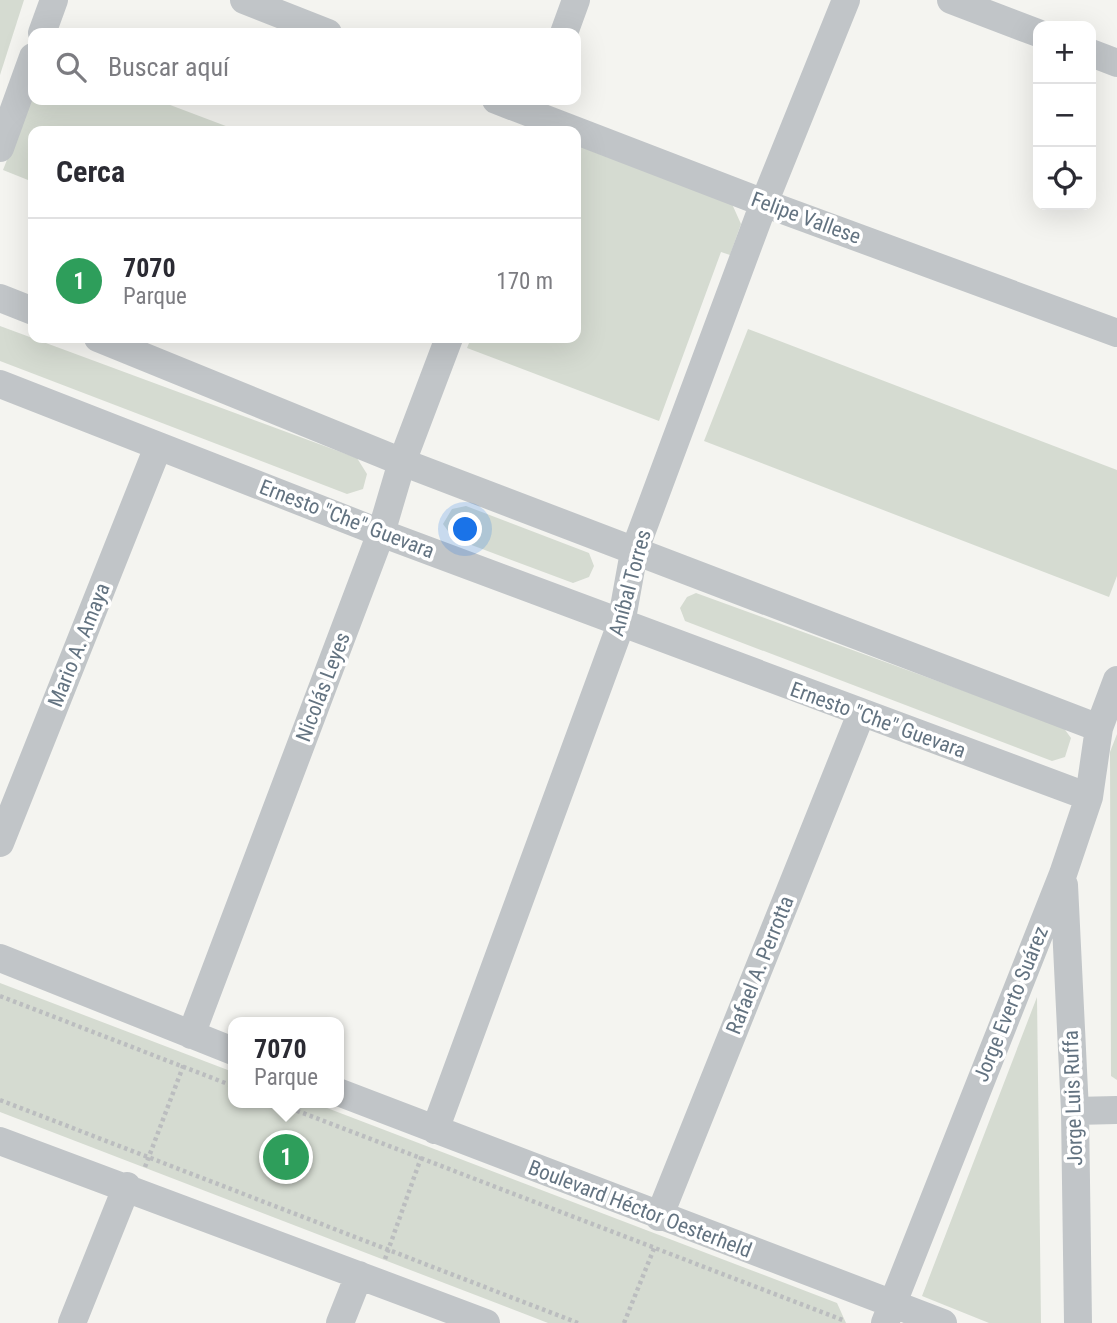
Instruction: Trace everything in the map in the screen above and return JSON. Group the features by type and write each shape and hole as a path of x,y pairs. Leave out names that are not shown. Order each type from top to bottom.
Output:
{"street":[{"path":"44,28 54,0"},
{"path":"244,0 315,28"},
{"path":"566,28 576,0"},
{"name":"Aníbal Torres","path":"431,1138 621,624 635,552 764,203 846,0"},
{"path":"951,0 1033,31"},
{"path":"1096,55 1117,63"},
{"path":"0,148 28,71"},
{"name":"Felipe Vallese","path":"508,105 562,126"},
{"name":"Felipe Vallese","path":"581,133 1117,332"},
{"path":"0,298 28,309"},
{"path":"111,343 402,462 1098,728"},
{"name":"Nicolás Leyes","path":"189,1044 381,533 402,462 447,343"},
{"name":"Ernesto \"Che\" Guevara","path":"0,384 621,624 1090,797"},
{"name":"Mario A. Amaya","path":"0,844 158,447"},
{"name":"Jorge Everto Suárez","path":"888,1314 1063,874 1090,797 1098,728 1117,680"},
{"name":"Rafael A. Perrotta","path":"659,1226 861,714"},
{"name":"Jorge Luis Ruffa","path":"1063,874 1075,1111 1077,1323"},
{"path":"0,958 189,1044 228,1050"},
{"name":"Boulevard Héctor Oesterheld","path":"344,1096 431,1138 888,1314 943,1323"},
{"path":"1075,1111 1117,1110"},
{"path":"0,1141 136,1177 359,1275 486,1323"},
{"path":"72,1323 136,1177"},
{"path":"340,1323 359,1275"}],"path":[{"path":"0,996 228,1084"},
{"path":"136,1177 149,1157 189,1044"},
{"path":"0,1100 578,1323"},
{"path":"290,1108 834,1320 845,1321"},
{"path":"384,1260 421,1158 431,1138"},
{"path":"624,1323 654,1248 659,1226"},
{"path":"834,1320 840,1308"}],"shaded area":[{"path":"0,0 24,0 0,75"},
{"path":"29,105 170,105 226,126 28,126 28,180 3,170"},
{"path":"581,146 732,204 741,224 730,255 721,252 659,421 467,348 469,343 581,343"},
{"path":"0,326 28,336 28,343 46,343 357,458 367,474 363,489 347,494 0,361"},
{"path":"748,329 1117,470 1117,576 1109,597 704,441"},
{"path":"466,506 589,553 594,566 589,577 573,583 453,538 443,524 452,509"},
{"path":"696,593 1063,727 1071,738 1065,757 1052,761 685,621 680,608 687,597"},
{"path":"1117,734 1117,1080 1111,1076 1110,752"},
{"path":"0,983 228,1070 228,1108 327,1108 837,1303 846,1323 548,1323 0,1112"},
{"path":"1037,997 1041,1323 989,1323 922,1296"}],"place":[{"name":"7070","path":"286,1157"}]}
